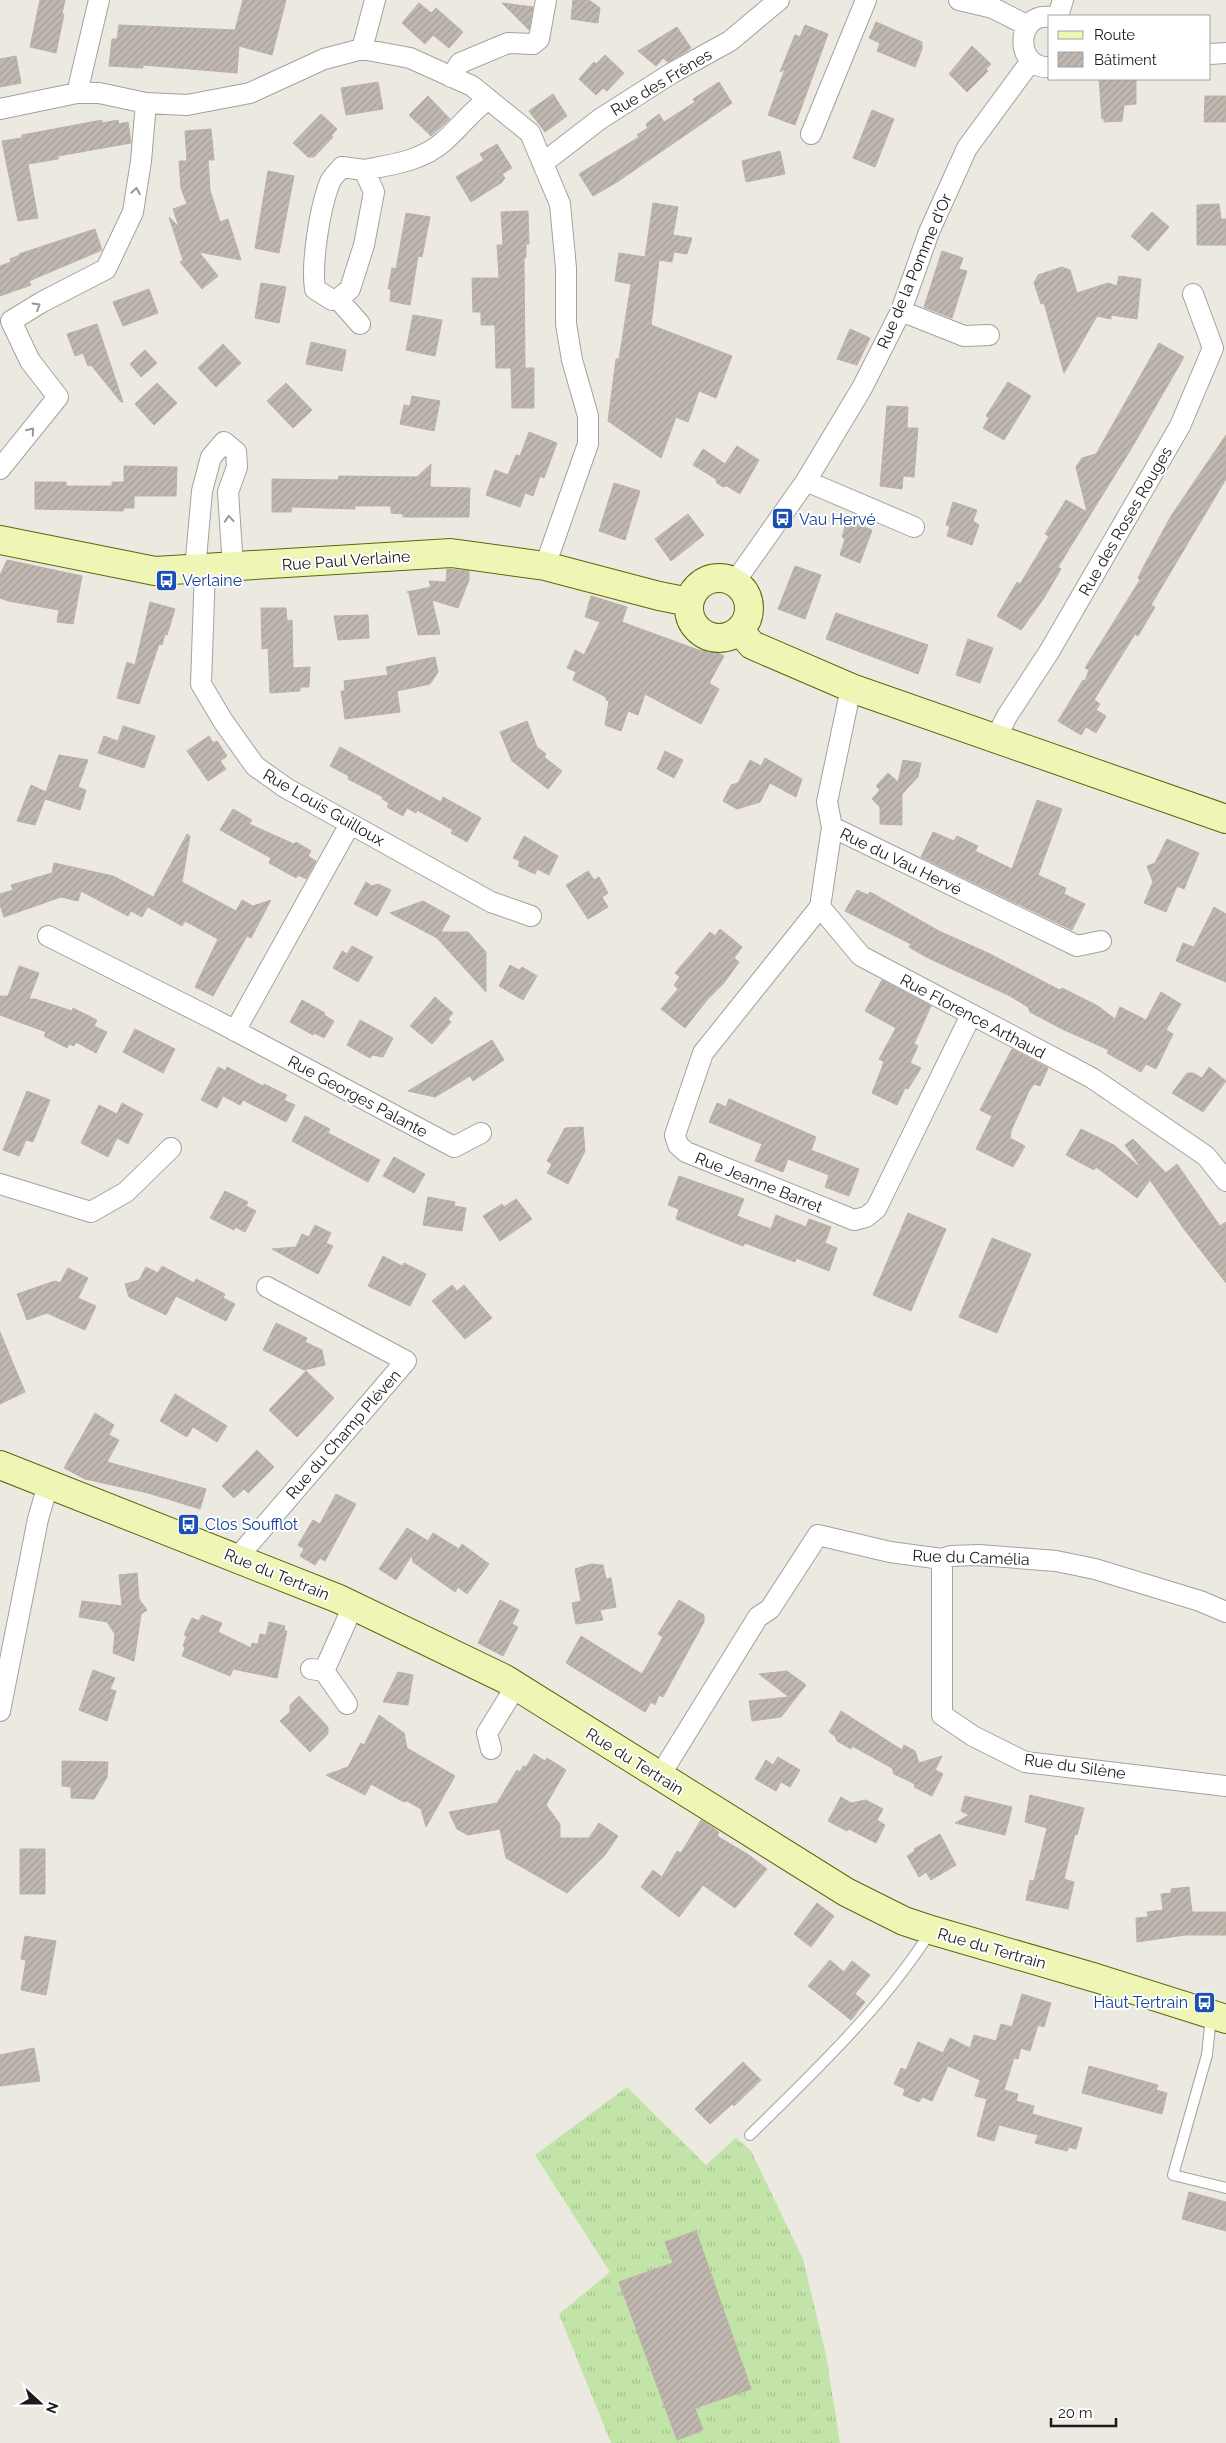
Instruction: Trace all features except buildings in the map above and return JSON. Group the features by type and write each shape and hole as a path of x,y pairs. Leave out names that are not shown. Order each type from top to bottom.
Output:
{"street":[{"path":"77,93 99,0"},
{"path":"362,49 375,0"},
{"path":"451,77 460,63 508,43 533,44 539,39 546,0"},
{"name":"Rue des Frênes","path":"543,163 600,119 672,73 730,41 778,0"},
{"path":"811,134 866,0"},
{"path":"960,0 993,8 1028,26"},
{"path":"1058,15 1063,0"},
{"path":"1048,18 1037,19 1028,26 1022,38 1022,46 1030,61 1048,67"},
{"path":"0,109 77,93 99,93 146,103 187,105 250,93 324,59 362,49 410,58 472,86 530,133 560,204 566,268 566,324 572,360 588,416 588,444 545,566"},
{"path":"1211,54 1226,53"},
{"name":"Rue de la Pomme d'Or","path":"734,583 806,481 862,388 901,311 929,232 967,148 1030,61"},
{"path":"364,170 374,192 364,245 350,289 338,299 332,300 315,289 313,272 322,211 330,180 342,167 364,170 408,161 442,144 474,109 488,99"},
{"path":"0,468 58,397 30,361 11,322 42,302 106,269 133,212 146,103"},
{"name":"Rue des Roses Rouges","path":"996,738 1006,716 1049,652 1180,426 1213,348 1193,294"},
{"path":"338,299 360,324"},
{"path":"901,311 964,336 989,336"},
{"name":"Rue Louis Guilloux","path":"233,568 228,492 237,467 236,452 224,442 211,457 202,490 200,569 201,684 223,721 255,766 286,788 491,902 531,916"},
{"path":"806,481 914,527"},
{"name":"Rue Paul Verlaine","path":"0,540 155,572 451,553 545,566 689,602"},
{"path":"725,579 734,583 741,588 748,605 745,623 739,630 722,638 704,635 691,621 689,602 699,586 706,581 725,579"},
{"path":"739,630 752,644 854,689 1226,819"},
{"name":"Rue du Vau Hervé","path":"854,689 848,702 827,802 832,827 1077,946 1101,941"},
{"path":"236,1031 350,824"},
{"path":"820,907 832,827"},
{"name":"Rue Florence Arthaud","path":"820,907 861,956 1092,1078 1206,1156 1226,1181"},
{"name":"Rue Jeanne Barret","path":"820,907 703,1053 675,1135 678,1145 686,1152 854,1220 866,1217 876,1210 971,1015"},
{"name":"Rue Georges Palante","path":"48,936 236,1031 454,1147 481,1133"},
{"path":"0,1184 90,1212 126,1192 171,1148"},
{"name":"Rue du Champ Pléven","path":"237,1558 406,1361 267,1287"},
{"name":"Rue du Tertrain","path":"0,1465 237,1558 353,1606 516,1686 846,1892 904,1921 1219,2017"},
{"path":"0,1711 38,1519 48,1485"},
{"name":"Rue du Camélia","path":"659,1777 741,1648 758,1617 770,1610 818,1535 890,1552 942,1559 951,1556 979,1555 1056,1561 1095,1570 1200,1601 1226,1612"},
{"name":"Rue du Silène","path":"942,1559 942,1716 973,1736 1025,1762 1226,1786"},
{"path":"347,1704 317,1670 353,1606"},
{"path":"484,1740 516,1686"}],"lane":[{"path":"750,2135 835,2050 913,1958 931,1930"},
{"path":"1219,2017 1173,2175 1226,2188"}],"green space":[{"path":"627,2087 706,2165 736,2138 751,2151 803,2259 826,2355 840,2443 611,2443 559,2314 610,2272 535,2155"}],"place":[{"name":"Vau Hervé","path":"783,519"},
{"name":"Verlaine","path":"166,580"},
{"name":"Clos Soufflot","path":"189,1524"},
{"name":"Haut Tertrain","path":"1204,2002"}]}
